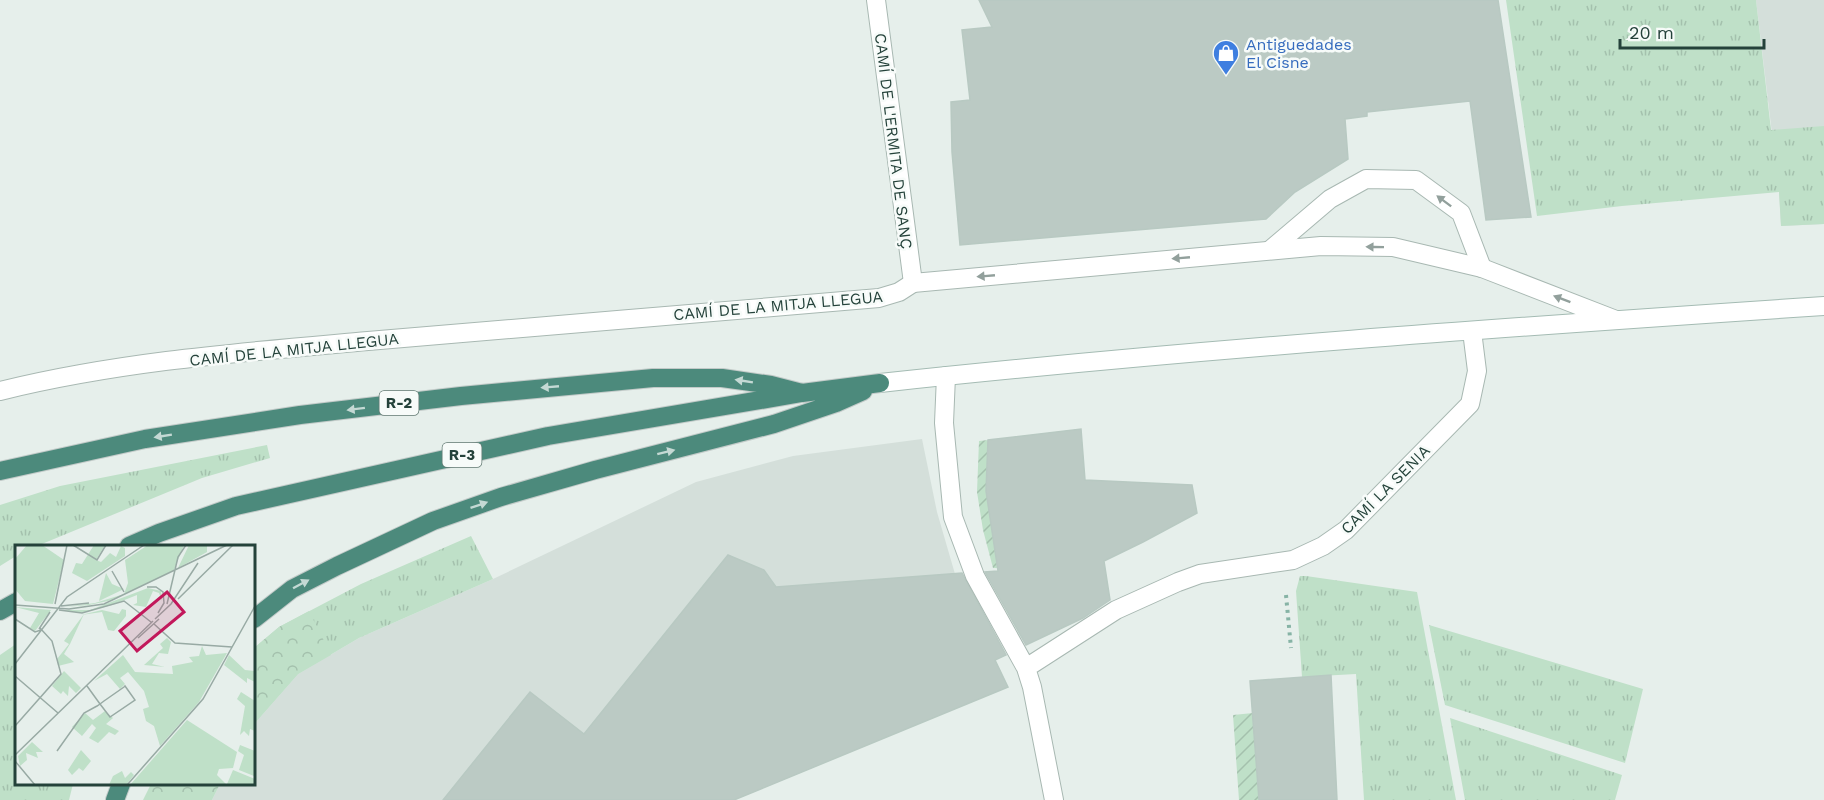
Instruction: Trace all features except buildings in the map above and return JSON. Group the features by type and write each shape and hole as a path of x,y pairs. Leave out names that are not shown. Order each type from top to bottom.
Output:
{"highway":[{"name":"R-2","path":"0,471 145,439 300,415 460,396 653,378 722,378 802,393"},
{"name":"R-3","path":"131,545 236,506 548,436 802,393 880,383"},
{"path":"255,618 292,589 433,521 501,497 595,470 774,424 836,403 880,383"},
{"path":"0,611 15,603"},
{"path":"115,800 121,785"}],"street":[{"name":"CAMÍ DE L'ERMITA DE SANÇ","path":"876,0 913,283"},
{"path":"1270,250 1330,199 1366,179 1416,180 1461,213 1482,268"},
{"name":"CAMÍ DE LA MITJA LLEGUA","path":"0,391 122,366 290,348 879,298 899,292 913,283 1321,246 1393,247 1482,268 1616,320"},
{"path":"880,383 1065,364 1472,331 1824,306"},
{"name":"CAMÍ LA SENIA","path":"1026,668 1116,610 1178,582 1200,574 1293,560 1323,546 1346,530 1470,404 1477,371 1472,331"},
{"path":"945,376 944,423 953,517 975,576 1026,668 1032,687 1054,800"}],"path":[{"path":"1281,561 1291,648"}],"shaded area":[{"path":"1756,0 1824,0 1824,224 1781,226"},
{"path":"922,439 937,512 955,574 1008,687 734,800 212,800 220,785 255,785 255,723 298,674 359,638 493,579 696,482 793,456"}],"green space":[{"path":"1506,0 1756,0 1771,130 1824,126 1824,224 1781,226 1779,192 1537,216"},
{"path":"988,440 1001,568 993,568 983,530 977,492 979,441"},
{"path":"267,445 270,458 202,478 39,545 15,545 15,557 0,566 0,505 60,486"},
{"path":"471,536 493,579 359,638 298,674 255,723 255,647 279,627 361,584"},
{"path":"1300,576 1417,592 1456,800 1364,800 1356,674 1302,677 1296,591"},
{"path":"309,611 331,655 298,674 255,723 255,647 279,627"},
{"path":"1429,625 1643,689 1625,763 1445,705"},
{"path":"15,645 15,785 73,785 69,800 0,800 0,655"},
{"path":"1253,713 1259,800 1239,800 1233,715"},
{"path":"1450,718 1622,775 1615,800 1465,800"},
{"path":"150,785 220,785 212,800 143,800"}],"place":[{"name":"Antiguedades El Cisne","path":"1226,76"}]}
